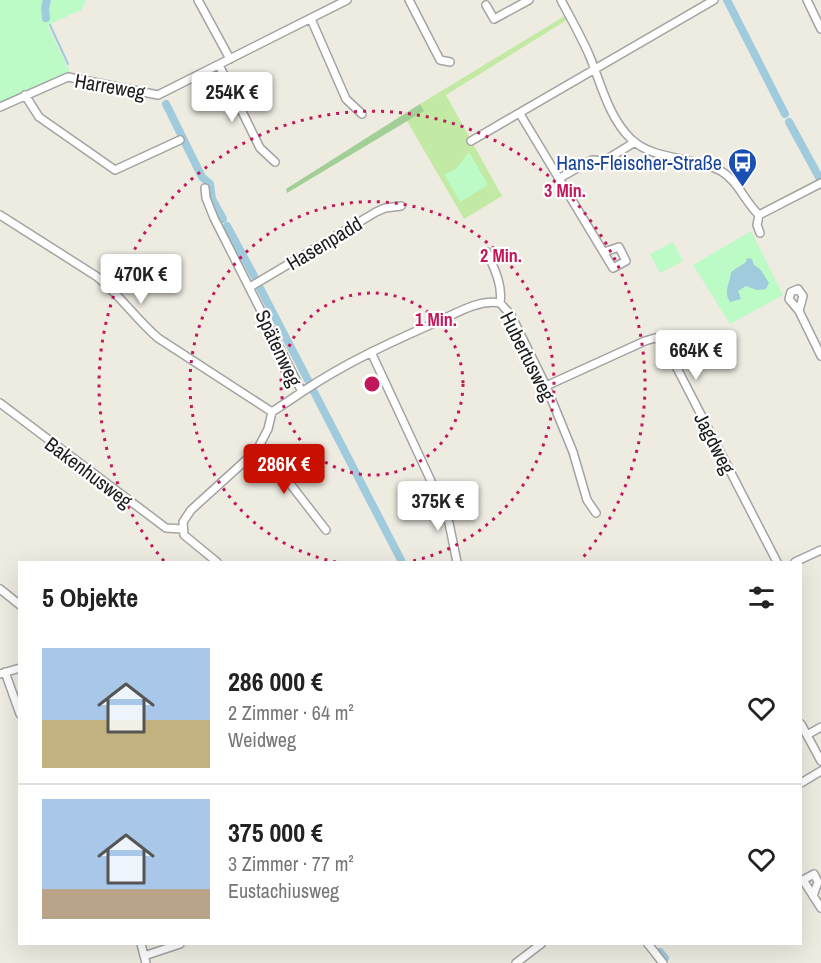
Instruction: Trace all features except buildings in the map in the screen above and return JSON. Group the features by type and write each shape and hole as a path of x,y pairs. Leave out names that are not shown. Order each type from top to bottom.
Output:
{"street":[{"path":"198,0 230,59"},
{"name":"Harreweg","path":"0,107 68,77 158,95 346,0"},
{"path":"409,0 440,60 450,62"},
{"path":"486,5 494,20 529,0"},
{"path":"561,0 590,57 615,116 630,138 655,152 706,165 723,172 736,184 750,207 759,215"},
{"path":"471,141 714,0"},
{"path":"807,0 821,29"},
{"path":"311,19 346,99 362,114"},
{"path":"219,65 260,148 275,162"},
{"path":"25,95 39,117 115,170 180,140"},
{"path":"520,114 604,252"},
{"path":"558,179 592,160 604,161 635,142"},
{"path":"759,215 821,183"},
{"name":"Spätenweg","path":"182,529 183,522 191,510 260,445 268,429 272,412 302,392 214,218 206,198 205,188"},
{"name":"Hasenpadd","path":"250,288 385,208 401,206"},
{"path":"0,215 102,280 139,321 158,338 272,412"},
{"path":"759,215 757,225 760,233"},
{"path":"487,252 499,281 500,303"},
{"name":"Hubertusweg","path":"302,392 345,364 370,352 482,303 500,303 511,315 546,386 573,452 587,500 596,513"},
{"path":"799,311 821,356"},
{"name":"Jagdweg","path":"546,386 645,341 655,338 663,341 776,561"},
{"path":"370,352 438,496 449,523 456,561"},
{"name":"Bakenhusweg","path":"0,404 166,528 182,529"},
{"path":"260,445 326,530"},
{"path":"182,529 191,542 216,561"},
{"path":"797,561 821,550"},
{"path":"0,589 18,603"},
{"path":"18,669 3,673 18,709"},
{"path":"802,726 821,761"},
{"path":"807,735 821,727"},
{"path":"802,782 821,771"},
{"path":"813,896 821,908"},
{"path":"145,959 178,945"},
{"path":"516,963 540,945"},
{"path":"649,945 663,963"}],"green space":[{"path":"0,0 86,0 81,10 48,27 70,72 0,102"},
{"path":"568,14 570,18 446,95 502,196 464,219 407,121 423,111 420,104"},
{"path":"420,104 424,111 287,193 286,189"},
{"path":"469,152 488,185 460,202 444,174 455,170"},
{"path":"751,231 783,295 730,324 693,265"},
{"path":"673,242 683,261 660,273 650,254"}],"water":[{"path":"747,258 752,259 754,265 760,269 769,283 766,289 757,290 746,286 738,291 741,299 730,302 727,291 731,272 746,262"}],"waterway":[{"path":"46,18 47,0"},
{"path":"727,0 785,114"},
{"path":"50,25 68,64"},
{"path":"166,104 202,177 210,184 212,199 223,219"},
{"path":"789,122 819,177"},
{"path":"227,226 254,276"},
{"path":"260,288 309,382"},
{"path":"313,390 401,561"},
{"path":"660,952 665,958"}],"place":[{"name":"Hans-Fleischer-Straße","path":"743,188"}]}
